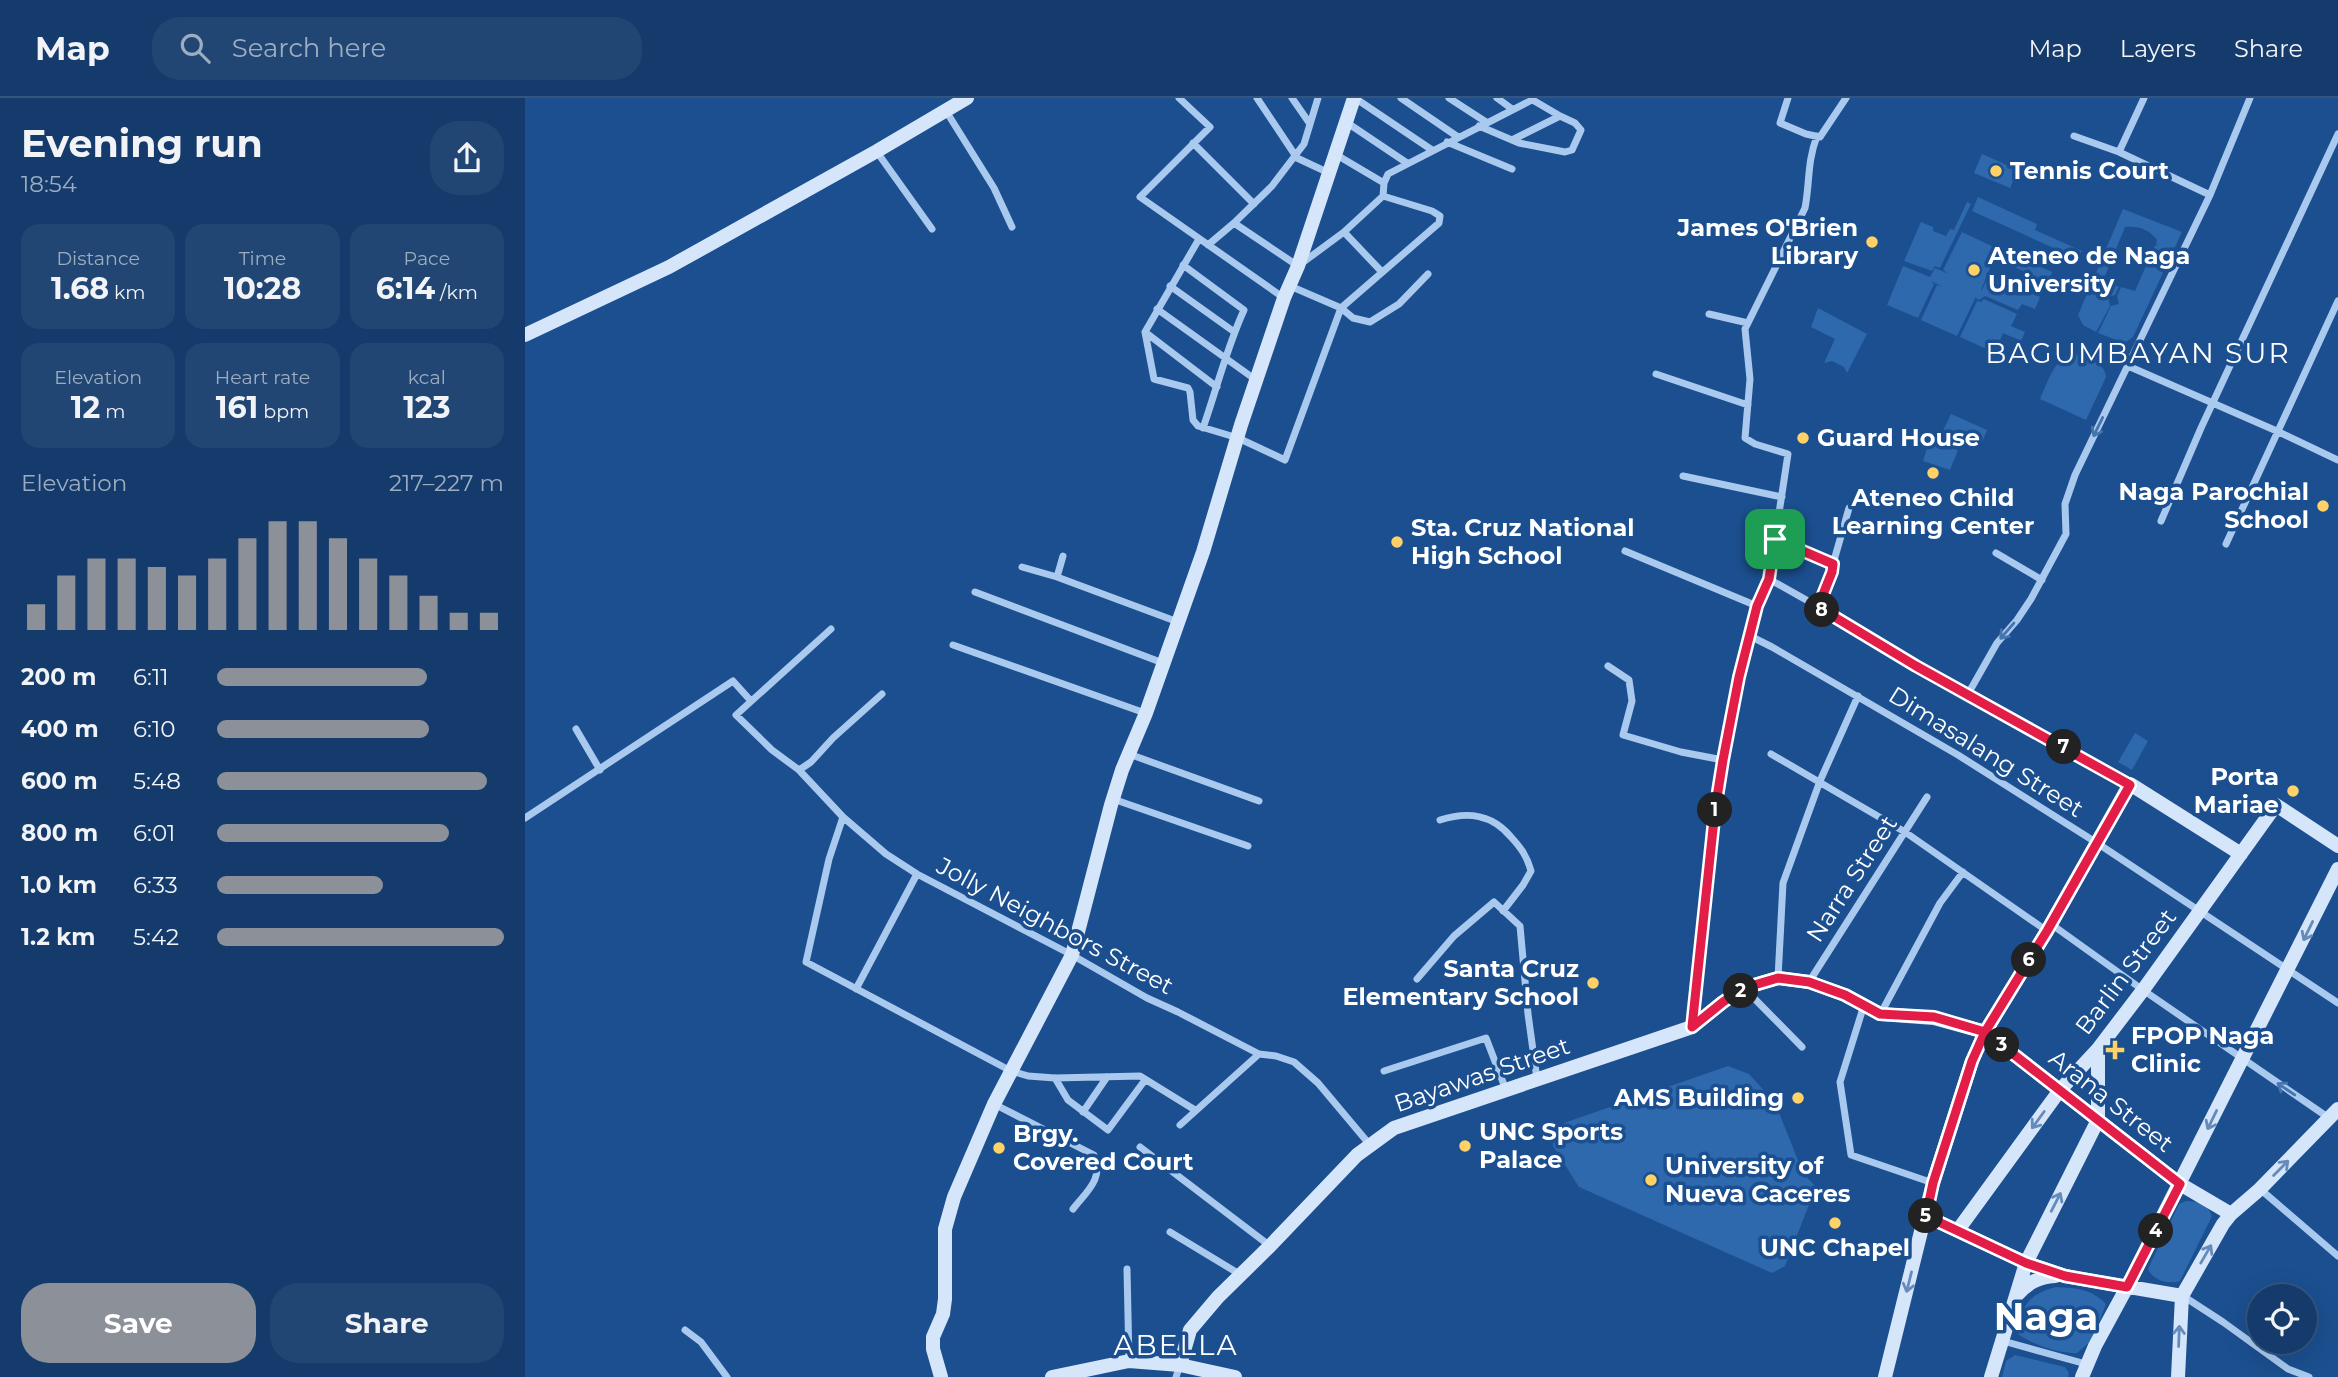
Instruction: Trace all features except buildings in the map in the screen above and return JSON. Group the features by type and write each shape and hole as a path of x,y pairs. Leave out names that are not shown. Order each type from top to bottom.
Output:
{"street":[{"path":"525,335 669,267 967,98"},
{"path":"1179,98 1210,127 1140,197 1199,239 1287,292 1341,307 1353,318 1370,322 1399,304 1428,274"},
{"path":"1257,98 1296,156 1329,173"},
{"path":"1292,98 1310,124"},
{"path":"1208,245 1272,186 1296,156 1304,144 1318,98"},
{"path":"941,1377 933,1349 933,1337 943,1314 945,1229 954,1197 993,1104 1072,956 1113,799 1212,525 1257,380 1354,98 1432,150"},
{"path":"1401,98 1458,136"},
{"path":"1298,266 1344,232 1383,196 1388,174 1458,136 1483,124 1532,99 1575,123 1581,130 1571,150 1565,152 1512,140 1483,124 1449,98"},
{"path":"1497,98 1512,109"},
{"path":"1788,98 1780,123 1820,137 1846,98"},
{"path":"2119,152 2144,98"},
{"path":"1968,694 1997,643 2017,620 2042,580 2066,534 2065,504 2075,475 2210,195 2250,98"},
{"path":"946,111 994,188 1012,227"},
{"path":"1512,140 1560,116"},
{"path":"1346,122 1407,163"},
{"path":"2161,521 2338,134"},
{"path":"1692,1027 1715,810 1723,760 1749,636 1757,606 1769,579 1788,454 1755,444 1745,438 1749,367 1745,329 1805,208 1809,188 1808,167 1817,136"},
{"path":"2074,136 2119,152 2210,195"},
{"path":"1447,142 1512,169"},
{"path":"1193,144 1254,204"},
{"path":"877,151 932,229"},
{"path":"1335,154 1384,183"},
{"path":"1199,239 1145,332 1154,379 1188,388 1191,392 1193,420 1198,426 1238,438 1285,460 1341,307 1440,223 1440,216 1432,211 1383,196"},
{"path":"1234,223 1298,266"},
{"path":"1344,232 1382,272"},
{"path":"1183,265 1244,310 1233,331 1227,359 1203,428"},
{"path":"1170,286 1233,331"},
{"path":"2226,544 2338,301"},
{"path":"1157,309 1257,380"},
{"path":"1709,314 1748,323"},
{"path":"1145,332 1217,387"},
{"path":"2128,366 2338,460"},
{"path":"1656,374 1748,405"},
{"path":"1683,476 1782,497"},
{"path":"1818,607 1832,572 1849,508"},
{"path":"1775,539 1833,564"},
{"path":"1625,551 1757,606"},
{"path":"1996,553 2042,580"},
{"path":"1057,577 1063,556"},
{"path":"1022,567 1057,577 1178,622"},
{"path":"1769,579 1916,666 2130,785 2241,854"},
{"path":"975,593 1163,663"},
{"path":"525,818 733,681 751,701 831,629"},
{"name":"Dimasalang Street","path":"1749,636 1958,755 2097,843 2338,1003"},
{"path":"953,645 1146,713"},
{"path":"1608,666 1629,680 1632,701 1623,735 1681,752 1723,760"},
{"path":"799,770 811,762 833,738 882,694"},
{"path":"1778,978 1783,883 1820,781 1858,696"},
{"name":"Jolly Neighbors Street","path":"751,701 736,715 772,750 799,770 843,817 886,854 917,874 1147,998 1259,1054 1294,1062 1318,1083 1370,1145"},
{"path":"576,729 600,770"},
{"path":"1129,754 1259,801"},
{"path":"1772,754 1905,832 2242,1059 2334,1114 2260,1189 2231,1213 2182,1296 2178,1377"},
{"path":"1885,1377 1933,1183 1972,1061 1985,1032 2049,928 2130,785"},
{"name":"Narra Street","path":"1809,982 1927,797"},
{"path":"1113,799 1248,846"},
{"name":"Barlin Street","path":"1958,1230 2060,1090 2098,1049 2143,990 2276,805 2338,846"},
{"path":"1440,820 1453,816 1476,815 1494,821 1505,829 1527,856 1531,871 1503,911"},
{"path":"843,817 829,859 806,962 1011,1071 1028,1076 1055,1078 1140,1076 1195,1110"},
{"path":"2002,1341 2084,1371 2338,869"},
{"path":"1880,1014 1940,903 1963,872"},
{"path":"856,989 917,874"},
{"path":"1417,979 1454,936 1494,902 1520,926 1537,1079"},
{"name":"Arana Street","path":"1692,1027 1744,988 1778,978 1809,982 1864,1004 1880,1014 1934,1017 1985,1032 2180,1184 2231,1213"},
{"path":"1744,988 1802,1047"},
{"path":"1864,1004 1840,1083 1851,1154 1933,1183"},
{"name":"Bayawas Street","path":"1184,1372 1191,1330 1218,1297 1357,1155 1394,1128 1692,1027"},
{"path":"1384,1071 1486,1038 1506,1090"},
{"path":"1991,1377 2026,1263 2098,1120 2098,1049"},
{"path":"1180,1125 1259,1054"},
{"path":"1083,1112 1107,1077"},
{"path":"1055,1078 1068,1100 1108,1130 1145,1080"},
{"path":"993,1104 1094,1156 1099,1166 1097,1177 1073,1209"},
{"path":"1140,1147 1270,1246"},
{"path":"2260,1189 2338,1256"},
{"path":"1926,1216 2026,1263 2065,1276 2182,1296 2288,1369 2309,1377"},
{"path":"1170,1232 1241,1276"},
{"path":"1127,1269 1129,1361"},
{"path":"2015,1298 2038,1279 2065,1276"},
{"path":"685,1330 701,1342 727,1377"},
{"path":"1052,1377 1129,1361 1184,1372 1235,1377"}],"shaded area":[{"name":"Tennis Court","path":"1982,154 2018,170 2010,188 1974,173"},
{"path":"1978,197 2037,224 2035,230 2082,251 2078,259 1972,211"},
{"path":"1967,202 1971,204 1940,268 1935,266 1932,271 1904,261 1921,222 1946,236 1950,229 1954,230"},
{"path":"2123,209 2182,232 2133,337 2124,343 2098,333 2111,306 2119,304 2117,296 2121,287 2135,291 2155,245 2159,246 2154,236 2147,231 2125,227 2105,276 2107,282 2119,287 2115,295 2108,297 2110,306 2096,332 2083,325 2078,315"},
{"path":"1962,232 1998,249 1981,290 1989,275 2040,297 2035,309 2022,304 2018,310 1985,296 1979,300 1974,297 1957,336 1921,320 1937,285 1943,287 1931,281 1934,284 1918,318 1887,305 1903,266 1930,277 1935,268 1949,274 1943,270"},
{"path":"2001,249 2052,272 2048,282 1996,259"},
{"path":"1984,299 2017,314 2011,326 2025,332 2021,341 2003,333 1995,353 1960,337 1977,301"},
{"path":"1818,308 1867,334 1847,373 1844,367 1832,361 1824,363 1835,339 1811,327"},
{"path":"2075,354 2099,365 2106,377 2086,420 2040,399 2057,365"},
{"path":"1951,414 1987,430 1980,447 1941,435"},
{"path":"1929,441 1958,450 1950,470 1923,461"},
{"path":"2135,733 2148,741 2132,770 2118,762"},
{"path":"1728,1066 1749,1074 1769,1096 1780,1115 1803,1173 1816,1187 1785,1266 1772,1273 1579,1187 1553,1146 1553,1138 1564,1123"},
{"path":"2186,1201 2202,1204 2212,1216 2180,1281 2161,1281 2148,1269 2179,1204"},
{"path":"2056,1287 2089,1292 2106,1304 2092,1340 2077,1353 2046,1348 2018,1334 2021,1316 2028,1303 2039,1293"},
{"path":"2015,1355 2065,1367 2069,1373 2068,1377 2002,1377 2006,1361"}],"place":[{"name":"Tennis Court","path":"1996,171"},
{"name":"James O'Brien Library","path":"1872,242"},
{"name":"Ateneo de Naga University","path":"1974,270"},
{"name":"Guard House","path":"1803,438"},
{"name":"Ateneo Child Learning Center","path":"1933,473"},
{"name":"Naga Parochial School","path":"2323,506"},
{"name":"Sta. Cruz National High School","path":"1397,542"},
{"name":"Porta Mariae","path":"2293,791"},
{"name":"Santa Cruz Elementary School","path":"1593,983"},
{"name":"FPOP Naga Clinic","path":"2115,1050"},
{"name":"AMS Building","path":"1798,1098"},
{"name":"UNC Sports Palace","path":"1465,1146"},
{"name":"Brgy. Covered Court","path":"999,1148"},
{"name":"University of Nueva Caceres","path":"1651,1180"},
{"name":"UNC Chapel","path":"1835,1223"}],"district":[{"name":"BAGUMBAYAN SUR","path":"2138,353"},
{"name":"Naga","path":"2046,1317"},
{"name":"ABELLA","path":"1176,1345"}],"route":[{"path":"1775,539 1769,579 1757,606 1739,677 1723,760 1715,810 1692,1027 1744,988 1778,978 1809,982 1845,995 1880,1014 1934,1017 1985,1032 2180,1184 2127,1287 2065,1276 2026,1263 1926,1216 1933,1183 1972,1061 1985,1032 2047,931 2130,785 1916,666 1818,607 1833,564 1775,539"}]}
